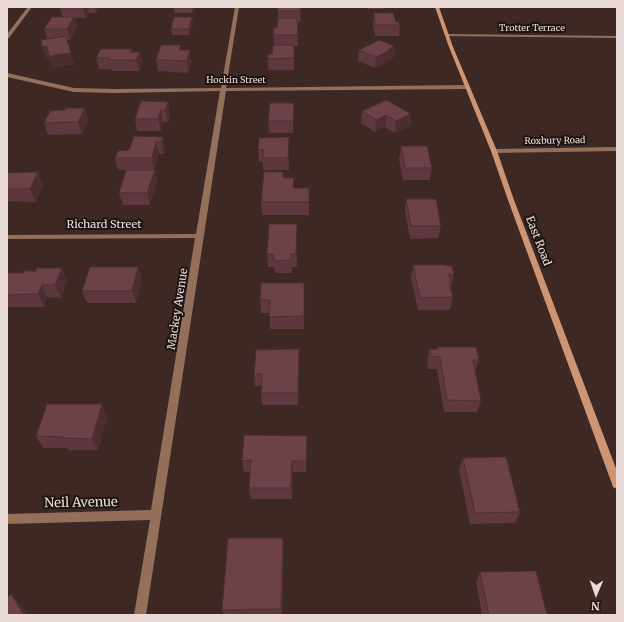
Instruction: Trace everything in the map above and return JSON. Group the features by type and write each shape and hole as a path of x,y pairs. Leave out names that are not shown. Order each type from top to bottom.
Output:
{"street":[{"path":"7,37 30,7"},
{"name":"Mackey Avenue","path":"140,615 237,7"},
{"name":"East Road","path":"437,7 467,87 494,151 617,484"},
{"name":"Trotter Terrace","path":"447,35 617,37"},
{"name":"Hockin Street","path":"7,75 74,90 467,87"},
{"name":"Roxbury Road","path":"494,151 617,150"},
{"name":"Richard Street","path":"7,237 200,236"},
{"name":"Neil Avenue","path":"7,519 156,515"}],"building":[{"path":"60,7 84,7 60,8"},
{"path":"278,7 300,7 300,11 277,11"},
{"path":"374,13 393,13 396,22 399,22 400,25 375,25"},
{"path":"52,17 74,17 67,29 44,29"},
{"path":"174,17 192,17 189,29 171,29"},
{"path":"278,18 297,18 298,35 273,35 274,27 277,28"},
{"path":"66,36 71,53 49,56 47,46 42,47 41,40"},
{"path":"379,40 395,46 388,50 389,51 376,57 359,50"},
{"path":"161,45 181,45 179,50 190,50 187,61 156,60"},
{"path":"273,45 294,45 294,58 268,59 268,55 272,54"},
{"path":"101,49 132,49 130,52 140,52 136,60 109,60 110,58 96,58"},
{"path":"387,100 411,114 396,121 386,115 376,120 362,111"},
{"path":"141,101 168,102 165,110 161,110 158,119 135,119"},
{"path":"270,103 294,103 293,121 268,121"},
{"path":"66,108 85,108 78,122 44,123 50,111 65,110"},
{"path":"134,136 163,137 161,142 156,142 152,158 115,158 118,151 129,150"},
{"path":"289,137 288,158 263,158 263,150 258,149 259,138"},
{"path":"401,146 427,146 432,168 405,168"},
{"path":"126,170 155,170 147,193 119,193"},
{"path":"38,172 30,189 7,189 7,173"},
{"path":"264,172 283,172 283,178 294,178 293,188 309,188 309,202 261,202"},
{"path":"406,199 436,199 441,226 411,226"},
{"path":"269,224 297,224 296,254 291,254 291,260 274,261 274,254 267,254"},
{"path":"413,265 452,266 454,274 449,274 451,282 449,282 453,297 420,298"},
{"path":"90,267 138,267 132,291 82,291"},
{"path":"37,268 62,268 55,285 42,285 38,294 7,295 7,273 36,271"},
{"path":"261,283 304,283 304,316 269,317 270,300 260,300"},
{"path":"438,347 476,347 479,360 473,360 481,401 447,400 440,357 431,356 430,349 438,349"},
{"path":"299,349 298,393 261,393 262,374 254,374 256,350"},
{"path":"47,404 102,404 92,439 36,436"},
{"path":"244,435 307,436 306,461 292,461 291,488 249,488 251,460 242,461"},
{"path":"506,457 520,512 475,513 463,458"},
{"path":"228,538 283,538 281,609 222,610"},
{"path":"536,571 547,615 489,615 480,572"},
{"path":"11,594 24,615 7,615 7,598"}]}
